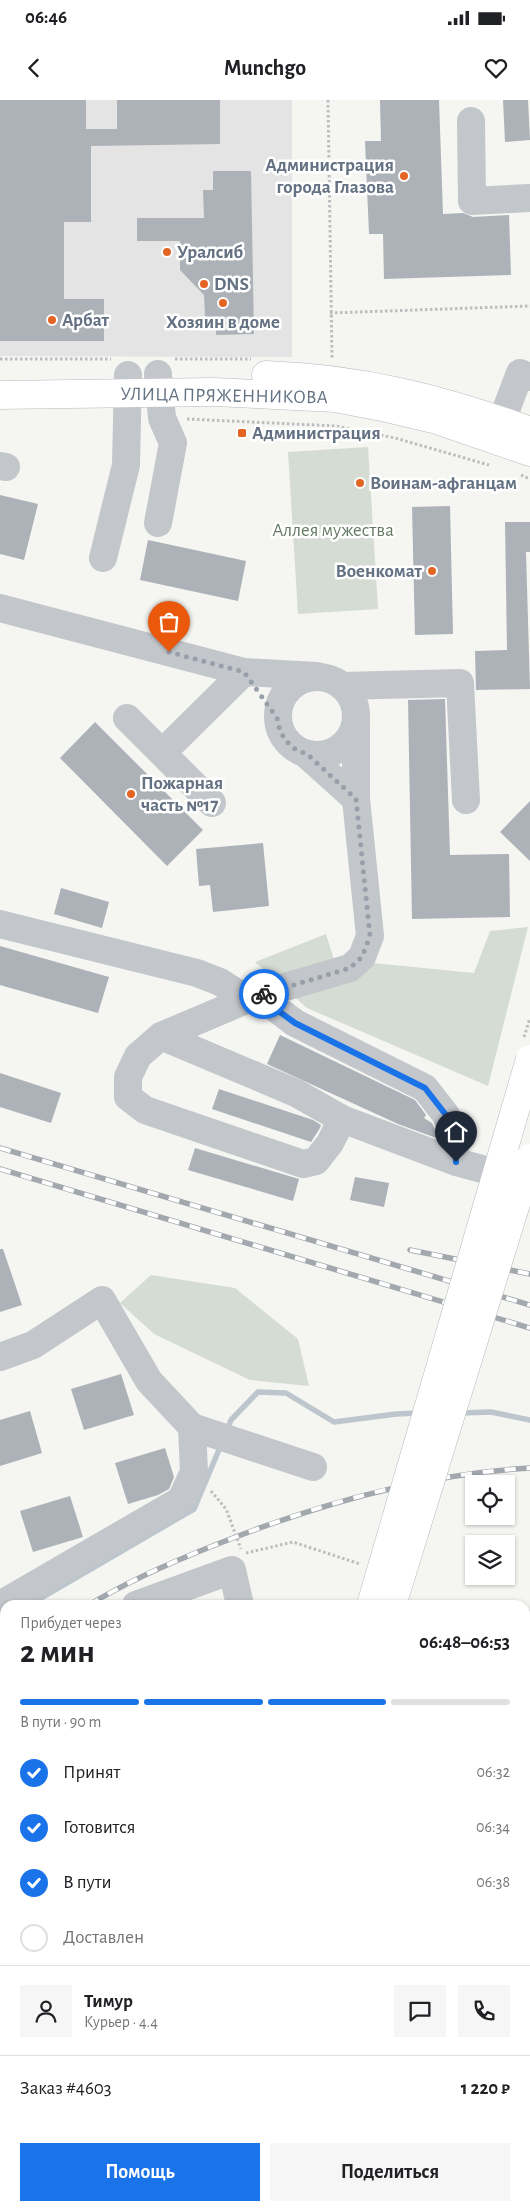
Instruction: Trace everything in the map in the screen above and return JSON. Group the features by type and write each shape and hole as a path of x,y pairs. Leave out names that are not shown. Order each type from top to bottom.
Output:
{"main road":[{"name":"УЛИЦА ПРЯЖЕННИКОВА","path":"0,376 129,384 159,395 250,393 336,398 382,406 437,420 498,430 530,431"},
{"name":"УЛИЦА ПРЯЖЕННИКОВА","path":"0,395 129,384"},
{"name":"УЛИЦА ПРЯЖЕННИКОВА","path":"498,430 530,452"},
{"path":"372,1600 530,1059"},
{"path":"394,1600 530,1158"}],"street":[{"path":"471,121 472,201 530,198"},
{"path":"498,430 520,373 530,377"},
{"path":"103,558 126,465 129,384"},
{"path":"158,523 173,443 159,395"},
{"path":"0,608 244,672 317,676 331,679 342,686 351,696 356,709 356,799 370,936 362,957 350,968 253,998 161,1036 138,1056 128,1078 128,1097 145,1110 303,1164 316,1160 330,1143 342,1119"},
{"path":"244,672 277,718"},
{"path":"162,753 244,672"},
{"path":"317,676 304,678 292,685 283,694 278,706 277,718 280,731 286,741 296,750 320,756 343,746 351,735 356,723"},
{"path":"342,686 460,683 466,800"},
{"path":"127,718 212,803"},
{"path":"307,754 356,799"},
{"path":"0,924 197,973 253,998 295,1023 425,1088 446,1115 454,1136 456,1162"},
{"path":"161,1036 296,1093 342,1119 456,1162 530,1182"},
{"path":"0,1357 33,1345 102,1300 149,1381 192,1427 313,1467"},
{"path":"10,1600 181,1500 194,1472 192,1427"},
{"path":"150,1600 232,1570 239,1600"}],"path":[{"path":"328,100 332,366"},
{"path":"330,313 530,306"},
{"path":"159,395 395,438 494,467"},
{"path":"512,473 530,479"},
{"path":"194,1472 226,1508 243,1553 294,1542 366,1566"}],"shaded area":[{"path":"0,100 292,100 292,357 0,356"}],"green space":[{"name":"Аллея мужества","path":"368,447 378,609 298,614 288,452"},
{"path":"528,927 488,1086 307,1008 255,962 326,934 342,985 373,963 474,973 490,931"},
{"path":"151,1275 235,1288 298,1339 309,1386 250,1380 154,1334 120,1303"}],"building":[{"path":"0,100 86,100 86,129 117,129 117,100 220,100 220,144 91,146 91,222 64,222 64,299 104,299 104,341 0,341"},
{"name":"Администрация города Глазова","path":"380,100 439,100 443,214 463,213 473,217 509,215 511,275 384,279 383,234 369,234 365,141 381,141"},
{"path":"503,100 528,100 530,140 505,142"},
{"path":"213,171 251,171 254,334 216,335 216,317 205,317 204,295 180,270 180,241 137,241 137,218 204,218 203,190 213,190"},
{"path":"0,495 38,504 24,560 0,554"},
{"name":"Военкомат","path":"450,506 453,634 415,635 412,507"},
{"path":"505,522 530,522 530,552 526,552 530,689 476,690 475,651 507,650"},
{"path":"148,540 246,561 238,601 140,580"},
{"path":"445,699 450,855 509,854 510,917 412,919 408,700"},
{"name":"Пожарная часть №17","path":"95,722 203,830 167,866 60,758"},
{"path":"530,801 530,861 500,832"},
{"path":"263,843 269,906 213,912 210,885 199,886 196,849"},
{"path":"61,888 109,902 102,928 54,914"},
{"path":"0,946 109,977 98,1013 0,985"},
{"path":"280,1035 415,1100 426,1115 424,1118 432,1123 439,1139 398,1124 267,1064"},
{"path":"0,1073 61,1093 51,1123 0,1107"},
{"path":"219,1089 313,1120 321,1125 320,1128 311,1142 212,1109"},
{"path":"195,1148 299,1179 293,1201 188,1170"},
{"path":"355,1177 389,1183 384,1207 350,1200"},
{"path":"0,1249 3,1249 22,1305 0,1312"},
{"path":"121,1374 134,1415 84,1430 71,1389"},
{"path":"30,1411 42,1453 0,1466 0,1420"},
{"path":"165,1448 174,1477 169,1489 158,1495 128,1504 115,1463"},
{"path":"70,1496 83,1537 33,1552 20,1511"}],"waterway":[{"path":"226,1432 231,1420 258,1392 286,1393 334,1422 418,1413"},
{"path":"460,1413 491,1412 530,1420"},
{"path":"38,1600 194,1509 221,1445"}],"railway":[{"path":"0,1148 530,1305"},
{"path":"0,1169 530,1328"},
{"path":"410,1250 530,1274"},
{"path":"97,1600 183,1558 253,1530 330,1505 409,1484 490,1471 530,1468"}],"way so far":[{"path":"169,652 244,672 277,718 280,731 286,741 296,750 307,754 356,799 370,936 362,957 350,968 264,994"}],"place":[{"name":"Администрация города Глазова","path":"404,176"},
{"name":"Уралсиб","path":"167,252"},
{"name":"DNS","path":"204,284"},
{"name":"Хозяин в доме","path":"223,303"},
{"name":"Арбат","path":"52,320"},
{"name":"Администрация","path":"242,433"},
{"name":"Воинам-афганцам","path":"360,483"},
{"name":"Военкомат","path":"432,571"},
{"name":"Пожарная часть №17","path":"131,794"}],"route":[{"path":"264,994 258,996 295,1023 425,1088 446,1115 454,1136 456,1162"}]}
